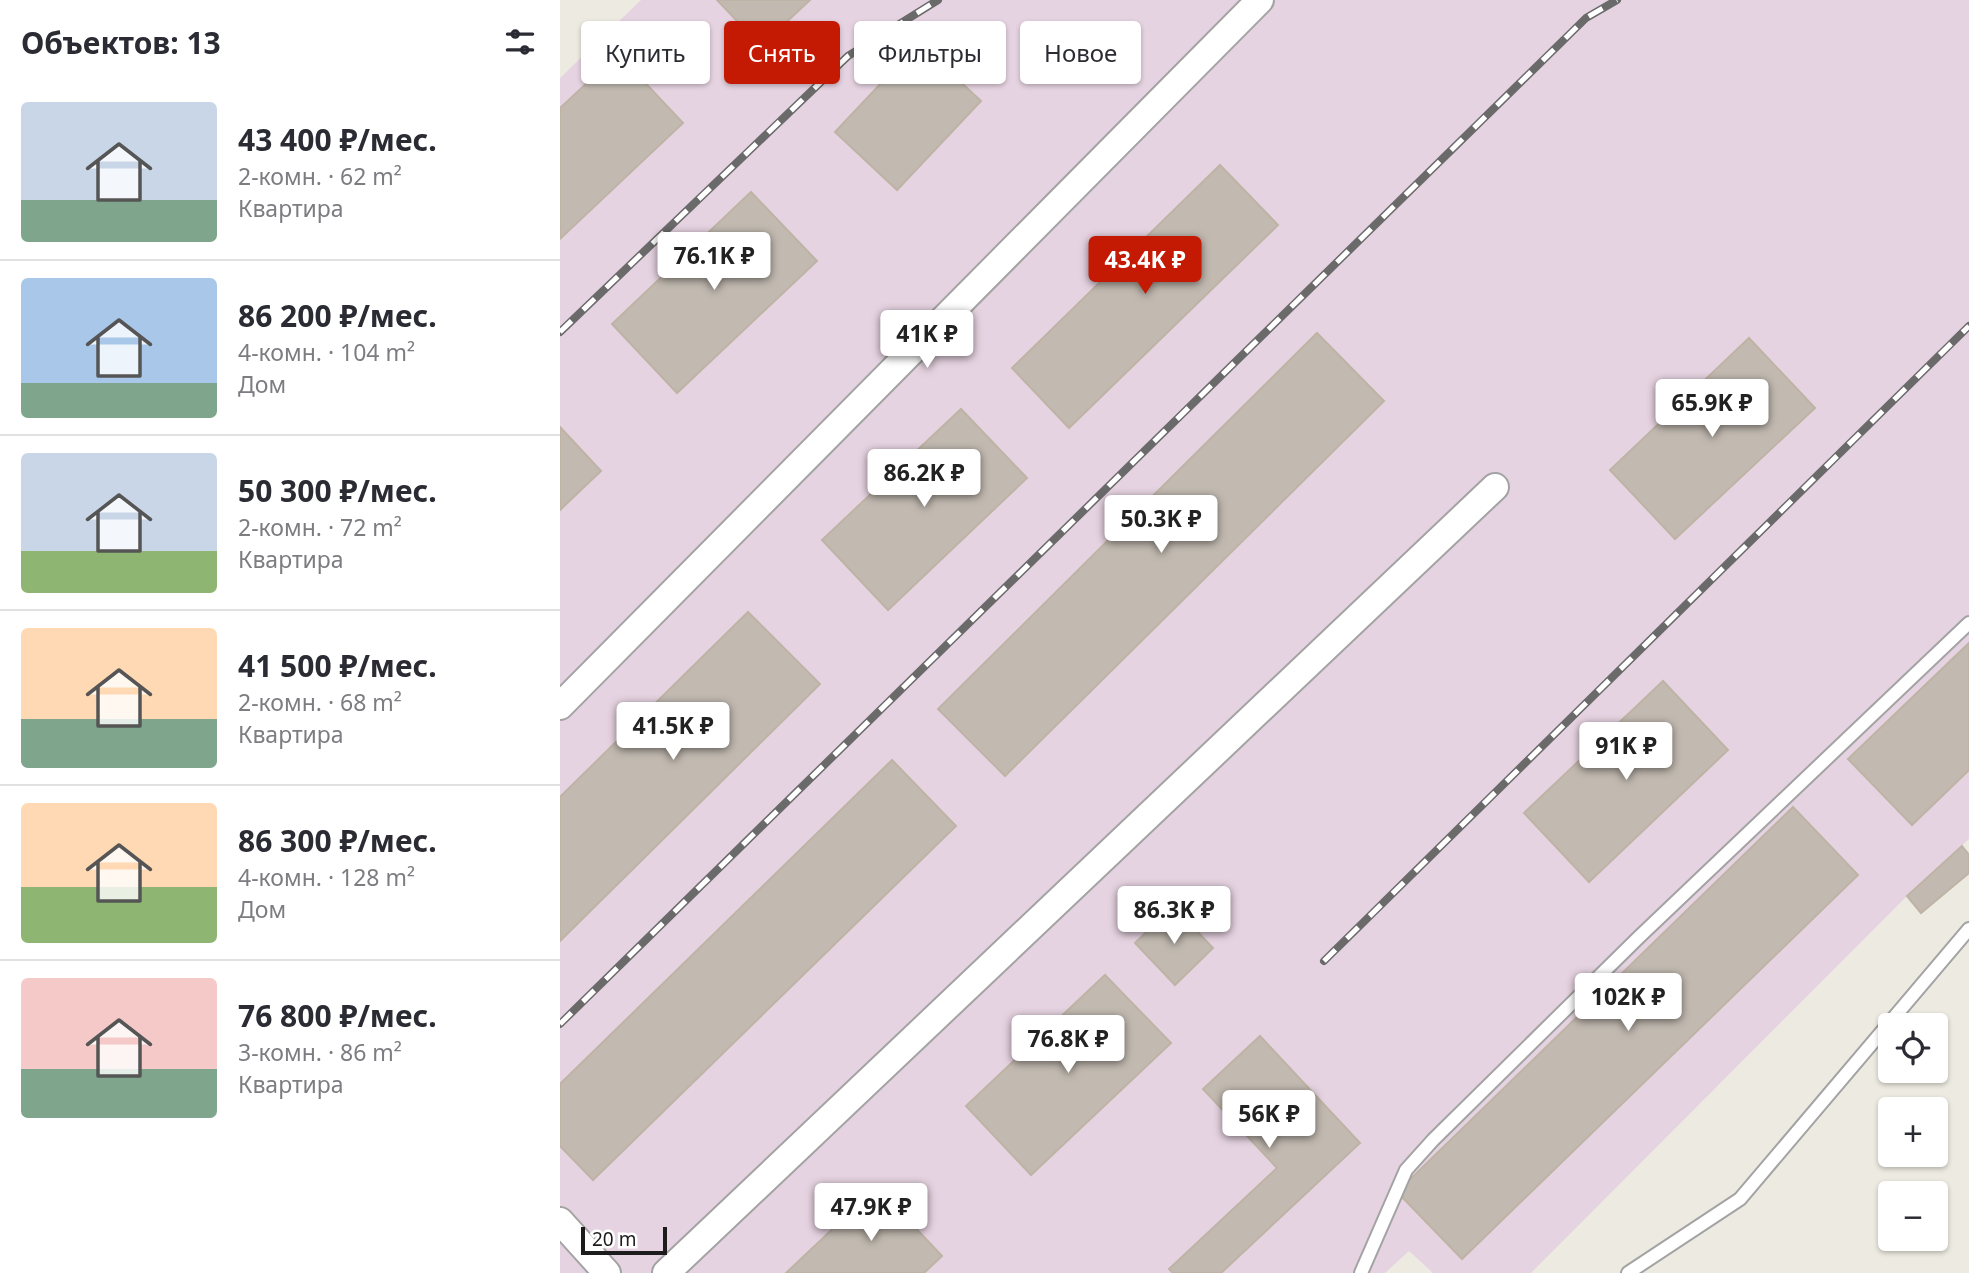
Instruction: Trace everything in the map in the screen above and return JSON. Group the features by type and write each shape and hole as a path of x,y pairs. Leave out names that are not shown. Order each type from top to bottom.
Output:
{"street":[{"path":"560,706 1260,0"},
{"path":"666,1273 1495,487"},
{"path":"560,1221 607,1273"}],"lane":[{"path":"1361,1273 1406,1170 1433,1140 1648,929 1969,623"},
{"path":"1628,1273 1740,1199 1969,929"}],"shaded area":[{"path":"641,0 1969,0 1969,839 1907,896 1531,1273 1433,1273 1409,1251 1385,1273 560,1273 560,78 581,58 581,84 710,84 710,21 619,21"}],"building":[{"path":"717,0 810,0 788,21 737,21"},
{"path":"586,84 646,84 683,123 560,239 560,108"},
{"path":"880,84 963,84 981,101 897,190 835,132"},
{"path":"1220,165 1278,225 1069,428 1012,368"},
{"path":"751,192 817,261 677,393 612,324"},
{"path":"1317,333 1384,401 1005,776 938,709"},
{"path":"1749,338 1815,408 1675,539 1610,470"},
{"path":"961,409 1027,478 888,610 822,540"},
{"path":"560,427 601,471 560,510"},
{"path":"748,612 820,684 560,941 560,797"},
{"path":"1969,643 1969,770 1912,825 1848,759"},
{"path":"1663,681 1728,750 1589,882 1524,813"},
{"path":"892,760 956,826 593,1180 560,1146 560,1084"},
{"path":"1793,807 1858,875 1462,1259 1397,1192"},
{"path":"1962,846 1969,855 1969,873 1921,913 1907,896"},
{"path":"1173,906 1213,948 1175,985 1135,943"},
{"path":"1105,975 1171,1043 1031,1175 966,1106"},
{"path":"1260,1036 1360,1143 1221,1273 1173,1273 1169,1269 1277,1168 1203,1089"},
{"path":"877,1187 942,1256 924,1273 786,1273"}],"railway":[{"path":"560,332 848,56 938,0"},
{"path":"560,1024 1586,18 1617,0"},
{"path":"1324,961 1969,326"}]}
